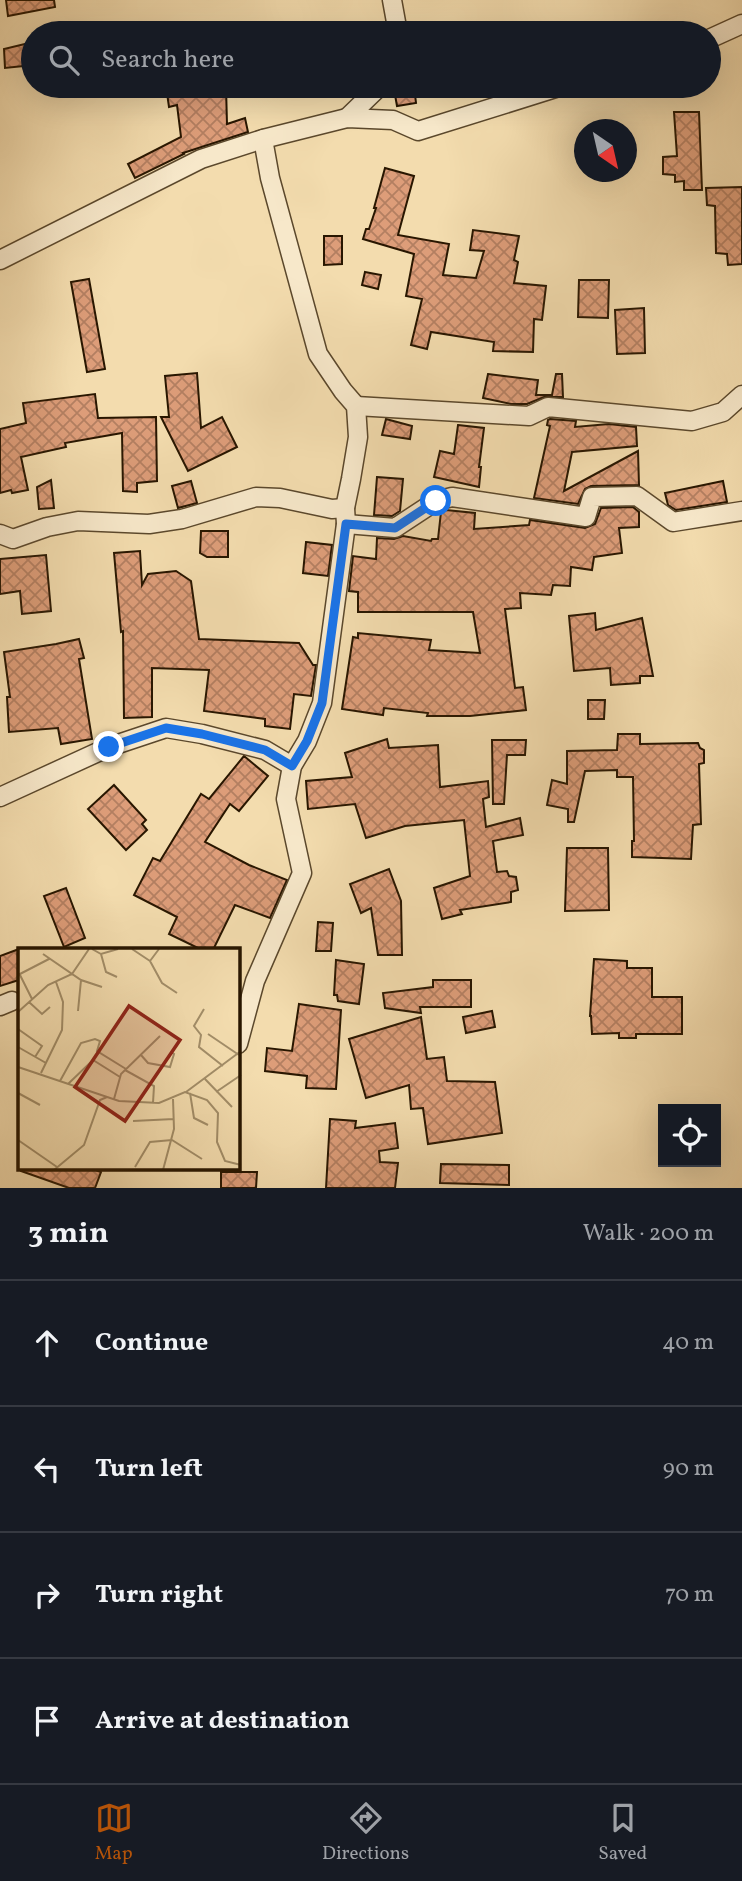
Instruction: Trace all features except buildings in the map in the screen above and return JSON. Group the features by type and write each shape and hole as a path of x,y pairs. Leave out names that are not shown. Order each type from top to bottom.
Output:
{"street":[{"path":"392,0 396,21"},
{"path":"721,34 742,24"},
{"path":"347,118 368,98"},
{"path":"0,260 201,159 263,139 347,118 393,120 418,131 524,98"},
{"path":"240,1037 255,981 302,873 286,799 292,766 307,741 322,703 345,516 358,437 356,406 318,354 270,178 263,139"},
{"path":"356,406 529,416 548,407 692,421 723,412 742,395"},
{"path":"1,530 13,539 47,527 78,521 149,524 182,519 256,497 280,498 332,509 345,516 395,528 436,501 452,497 586,517 592,497 637,496 673,522 742,511"},
{"path":"0,797 109,747 166,728 265,750 292,766"}],"route":[{"path":"109,747 166,728 265,750 292,766 307,741 322,703 346,524 395,528 436,501"}]}
